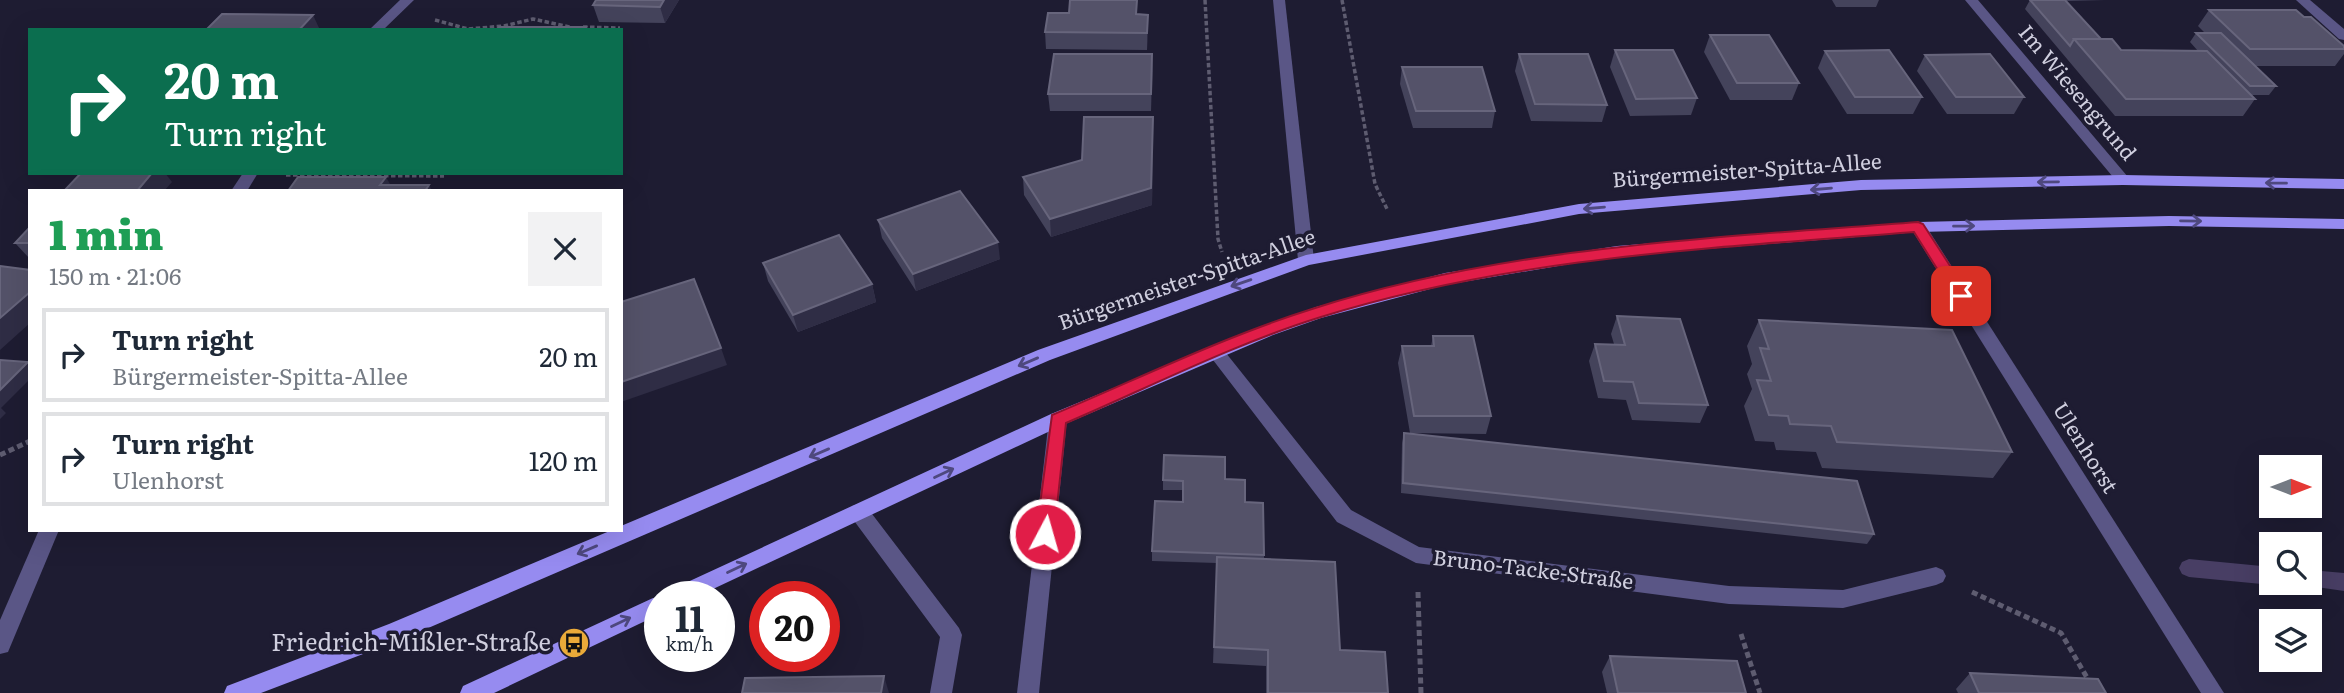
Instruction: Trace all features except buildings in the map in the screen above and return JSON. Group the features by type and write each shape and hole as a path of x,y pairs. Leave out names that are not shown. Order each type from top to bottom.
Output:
{"main road":[{"name":"Bürgermeister-Spitta-Allee","path":"234,693 410,625 1044,355 1306,260 1593,208 1861,185 2123,180 2344,184"},
{"path":"710,581 1058,419 1216,352 1316,313 1445,279 1617,251 1918,227 2169,220 2344,224"},
{"path":"471,693 644,612"}],"street":[{"path":"377,28 408,0"},
{"path":"1279,0 1306,260"},
{"name":"Im Wiesengrund","path":"1971,0 2123,180"},
{"path":"2302,0 2344,36"},
{"name":"Ulenhorst","path":"1918,227 2213,693"},
{"name":"Bruno-Tacke-Straße","path":"1216,352 1344,516 1416,555 1729,595 1843,599 1936,576"},
{"path":"1028,693 1058,419"},
{"path":"859,512 951,635 941,693"},
{"path":"0,645 48,532"}],"path":[{"path":"1205,0 1218,239 1233,286"},
{"path":"1342,0 1375,184 1400,243"},
{"path":"393,14 463,28"},
{"path":"480,28 505,26 533,19 566,27 620,28"},
{"path":"347,175 444,176"},
{"path":"0,455 28,443"},
{"path":"1416,555 1421,693"},
{"path":"1936,576 2061,633 2096,693"},
{"path":"1729,595 1760,693"}],"waterway":[{"path":"2189,568 2259,575"},
{"path":"2322,580 2344,582"}],"place":[{"name":"Friedrich-Mißler-Straße","path":"574,643"}],"route":[{"path":"1045,534 1058,419 1242,341 1316,313 1445,279 1617,251 1918,227 1961,296"}]}
